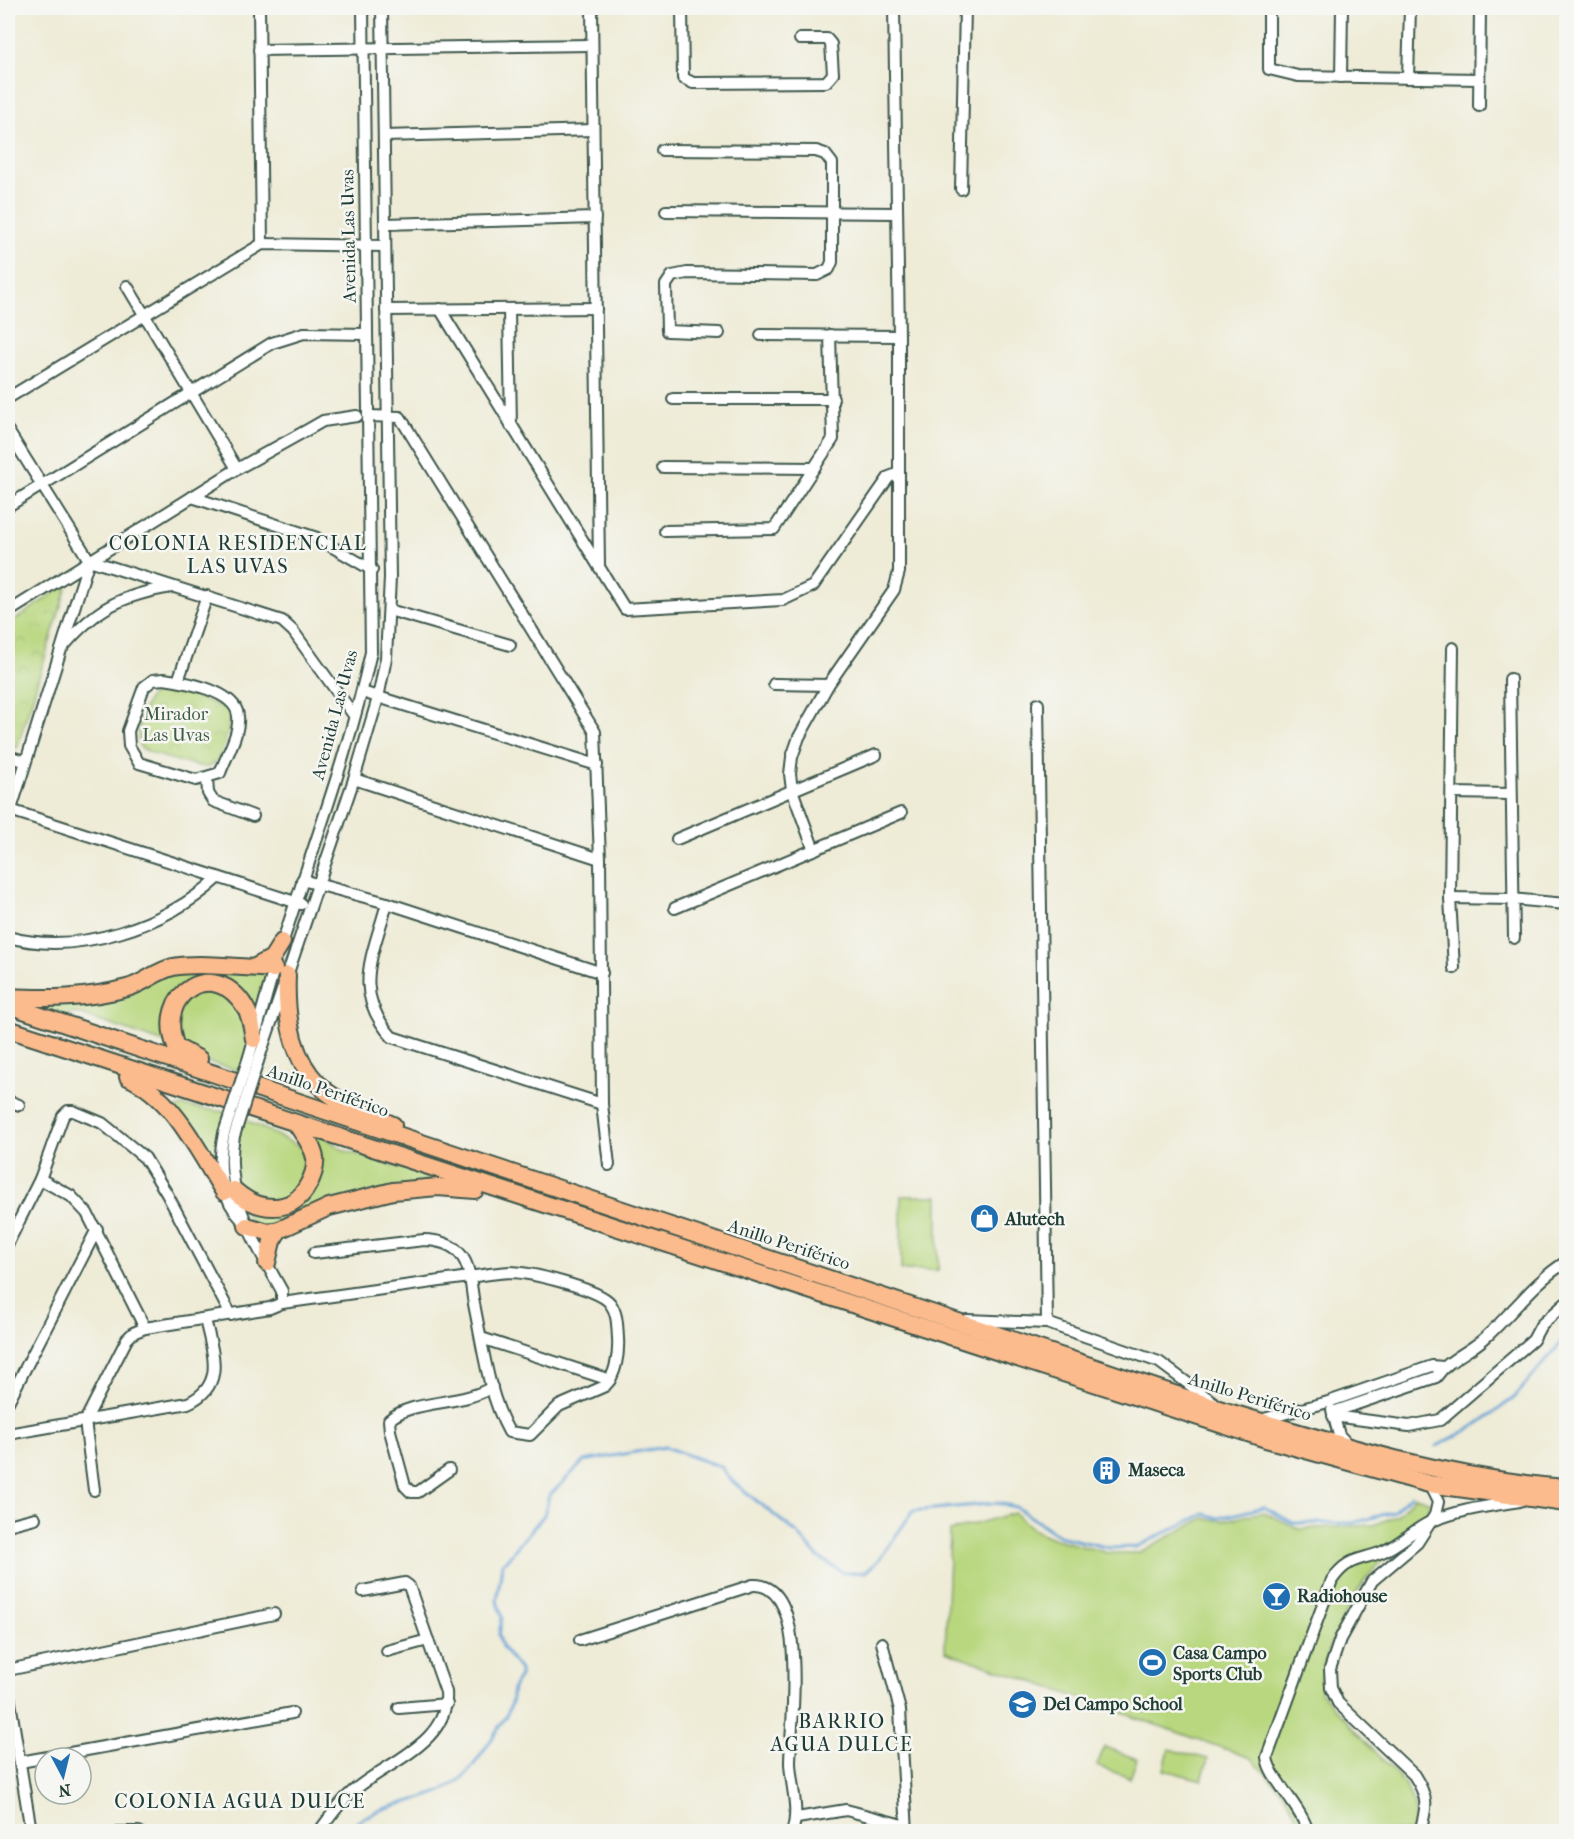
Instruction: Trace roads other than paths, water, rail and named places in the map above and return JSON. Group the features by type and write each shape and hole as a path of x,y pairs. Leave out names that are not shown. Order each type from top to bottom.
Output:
{"highway":[{"path":"253,968 272,958 282,942"},
{"path":"8,997 59,998 92,995 129,988 154,974 188,965 253,968 280,972 294,1044 311,1076 326,1092 339,1101 462,1158"},
{"path":"230,1078 207,1062 176,1047 171,1033 170,1019 177,1001 186,990 197,983 209,983 223,987 235,996 245,1007 255,1053"},
{"name":"Anillo Periférico","path":"8,1005 1222,1410 1351,1448 1454,1472 1566,1488"},
{"name":"Anillo Periférico","path":"8,1029 1266,1439 1429,1484 1566,1503"},
{"path":"84,1055 141,1083 163,1103 229,1191 260,1206 275,1208 290,1205 303,1196 312,1178 315,1159 297,1125"},
{"path":"247,1226 268,1232 279,1230 329,1208 393,1191 438,1186 506,1192"},
{"path":"267,1263 272,1241 279,1230"}],"street":[{"path":"259,8 262,244"},
{"name":"Avenida Las Uvas","path":"255,1053 280,972 282,942 334,785 353,714 362,692 370,652 372,570 363,416 367,334 363,8"},
{"name":"Avenida Las Uvas","path":"282,1303 282,1291 229,1191 220,1169 280,972 310,907 354,779 378,698 386,657 390,610 382,8"},
{"path":"592,8 599,566"},
{"path":"682,8 682,78 693,83 826,82 833,74 831,44 827,39 800,39"},
{"path":"814,850 792,790 790,774 796,747 828,685 894,590 899,572 897,474 899,336 894,8"},
{"path":"961,189 965,8"},
{"path":"1269,8 1269,69 1298,76 1479,79"},
{"path":"1341,77 1342,8"},
{"path":"1408,78 1410,8"},
{"path":"1479,106 1480,8"},
{"path":"259,50 592,45"},
{"path":"385,136 593,130"},
{"path":"662,150 816,151 825,154 832,163 834,212 832,262 829,269 817,275 687,273 672,276 666,285 668,331 719,333"},
{"path":"666,212 897,213"},
{"path":"385,224 594,218"},
{"path":"8,398 262,244 385,246"},
{"path":"128,286 237,470"},
{"path":"386,310 596,308"},
{"path":"440,309 625,609 794,597 813,586 889,477 897,474"},
{"path":"509,309 511,426"},
{"path":"8,506 272,343 304,333 367,334"},
{"path":"761,335 899,336"},
{"path":"665,531 774,529 833,439 830,335"},
{"path":"672,399 833,399"},
{"path":"8,612 192,497 322,421 363,416 400,417 595,732 600,859 602,1104 609,1165"},
{"path":"8,431 89,560 282,621 293,631 353,714"},
{"path":"663,467 814,468"},
{"path":"192,497 317,538 372,570"},
{"path":"89,560 9,814 310,907"},
{"path":"60,651 80,627 103,608 138,593 175,586"},
{"path":"178,681 207,596"},
{"path":"390,610 510,645"},
{"path":"1453,648 1450,898 1454,968"},
{"path":"1510,679 1514,938"},
{"path":"153,680 178,681 227,696 235,704 238,716 236,729 220,773 207,778 196,780 139,763 129,746 128,730 144,687 153,680"},
{"path":"774,684 828,685"},
{"path":"362,692 597,765"},
{"path":"1038,704 1047,1323"},
{"path":"677,839 876,755"},
{"path":"8,756 24,761"},
{"path":"207,778 208,793 213,801 253,816"},
{"path":"354,779 600,859"},
{"path":"1452,793 1511,794"},
{"path":"675,908 901,813"},
{"path":"8,937 57,942 115,934 142,926 195,899 218,878"},
{"path":"302,880 387,903 602,973"},
{"path":"1450,898 1512,899 1566,904"},
{"path":"387,903 368,982 369,1004 379,1022 392,1037 602,1104"},
{"path":"8,1101 19,1105"},
{"path":"8,1243 40,1179 63,1116 68,1111 102,1123 145,1158 167,1194 231,1315"},
{"path":"40,1179 71,1196 87,1213 97,1229 144,1328"},
{"path":"8,1402 97,1229"},
{"path":"94,1490 85,1421 127,1339 144,1328 270,1308 282,1303 469,1277 511,1272 540,1276 581,1288 608,1300 616,1314 618,1342 616,1364 610,1380 605,1386 559,1406 530,1435 509,1432 497,1411 469,1277 462,1256 437,1240 314,1253"},
{"path":"1258,1421 1331,1410 1432,1366 1443,1367 1486,1337 1531,1290 1566,1262"},
{"path":"1331,1410 1409,1426 1440,1420 1533,1340 1541,1325 1566,1304"},
{"path":"8,1434 188,1403 201,1397 210,1386 215,1369 205,1318"},
{"path":"948,1320 1047,1323 1160,1362 1222,1410"},
{"path":"481,1338 610,1380"},
{"path":"449,1470 418,1492 411,1492 405,1486 389,1420 395,1415 417,1408 480,1395 492,1387"},
{"path":"1331,1410 1339,1435 1351,1448"},
{"path":"1420,1832 1427,1807 1422,1788 1414,1775 1338,1703 1331,1688 1330,1669 1340,1638 1372,1581 1417,1543 1438,1509 1436,1495 1429,1484"},
{"path":"1308,1832 1298,1808 1274,1775 1267,1757 1332,1580 1341,1568 1354,1559 1383,1551 1428,1523 1464,1511 1527,1499"},
{"path":"8,1525 35,1518"},
{"path":"319,1832 352,1791 410,1753 426,1738 444,1715 447,1704 446,1692 409,1586 405,1582 363,1591"},
{"path":"580,1640 753,1585 771,1588 781,1604 792,1636 794,1736 790,1763 797,1818 792,1832"},
{"path":"8,1670 274,1614"},
{"path":"387,1651 428,1640"},
{"path":"797,1818 846,1810 907,1829 900,1710 882,1643"},
{"path":"8,1690 31,1831"},
{"path":"399,1708 447,1704"},
{"path":"20,1762 292,1713"},
{"path":"119,1832 139,1832"}],"waterway":[{"path":"1437,1446 1473,1427 1514,1398 1566,1337"},
{"path":"347,1832 359,1821 373,1813 437,1793 452,1785 465,1775 495,1734 509,1710 513,1689 520,1677 520,1670 502,1647 499,1635 502,1617 497,1601 502,1565 544,1515 549,1496 584,1461 665,1447 721,1467 732,1481 798,1534 818,1557 844,1573 866,1572 881,1557 913,1511 997,1503 1016,1507 1059,1536 1110,1548 1136,1547 1204,1514 1219,1518 1264,1507 1293,1523 1353,1523 1393,1512 1411,1495"}],"place":[{"name":"Alutech","path":"984,1219"},
{"name":"Maseca","path":"1107,1470"},
{"name":"Radiohouse","path":"1276,1596"},
{"name":"Casa Campo Sports Club","path":"1152,1663"},
{"name":"Del Campo School","path":"1022,1704"}],"district":[{"name":"COLONIA RESIDENCIAL LAS UVAS","path":"238,554"},
{"name":"BARRIO AGUA DULCE","path":"842,1732"},
{"name":"COLONIA AGUA DULCE","path":"240,1801"}],"park label":[{"name":"Mirador Las Uvas","path":"176,724"}]}
